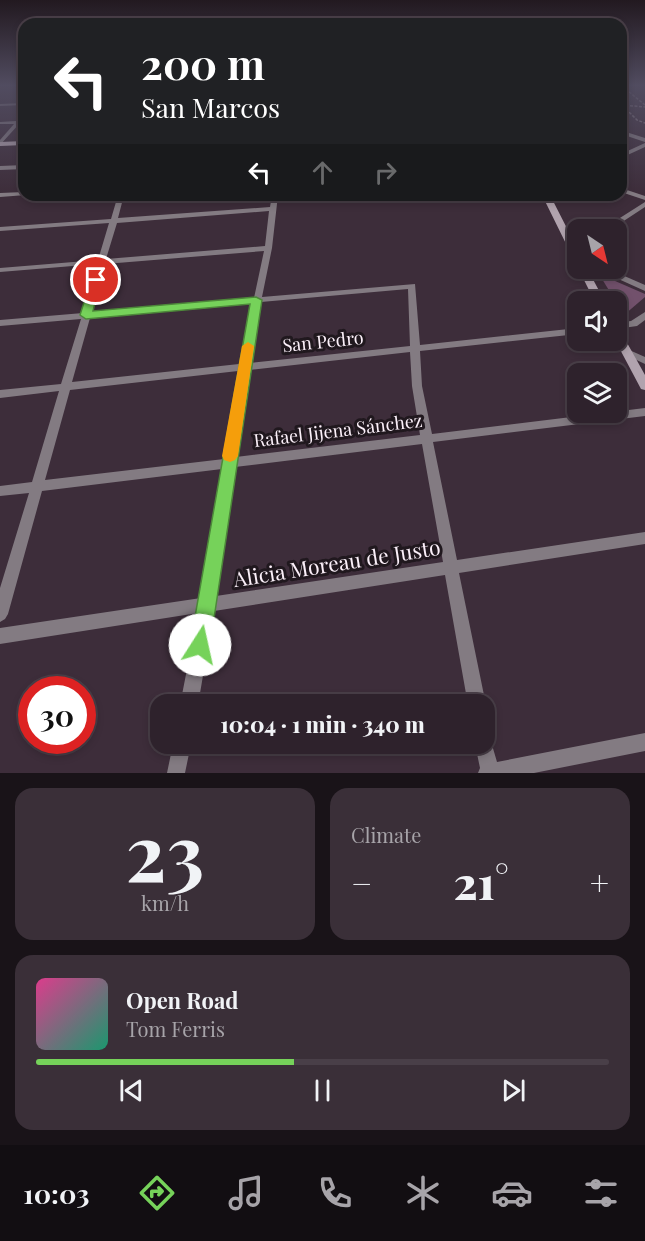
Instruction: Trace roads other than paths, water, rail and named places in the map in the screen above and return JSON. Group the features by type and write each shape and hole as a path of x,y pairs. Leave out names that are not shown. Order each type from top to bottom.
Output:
{"main road":[{"path":"0,143 18,142"},
{"path":"549,201 567,233"},
{"path":"627,352 645,386"}],"street":[{"path":"0,123 18,122"},
{"path":"0,143 18,125"},
{"path":"627,134 645,140"},
{"path":"627,153 645,145"},
{"path":"0,168 18,167"},
{"path":"627,192 645,198"},
{"path":"0,195 18,194"},
{"path":"0,614 119,201"},
{"path":"191,694 244,367 268,248 274,201"},
{"path":"621,219 645,204"},
{"path":"0,229 272,209"},
{"path":"0,270 268,248"},
{"path":"624,279 645,288"},
{"path":"0,323 412,286 417,386 475,694"},
{"path":"627,325 634,324 645,315"},
{"name":"San Pedro","path":"0,394 567,332"},
{"path":"627,352 645,361"},
{"name":"Rafael Jijena Sánchez","path":"0,491 645,412"},
{"name":"Alicia Moreau de Justo","path":"0,636 645,538"},
{"path":"486,754 489,773 645,742"},
{"path":"176,773 180,754"}]}
